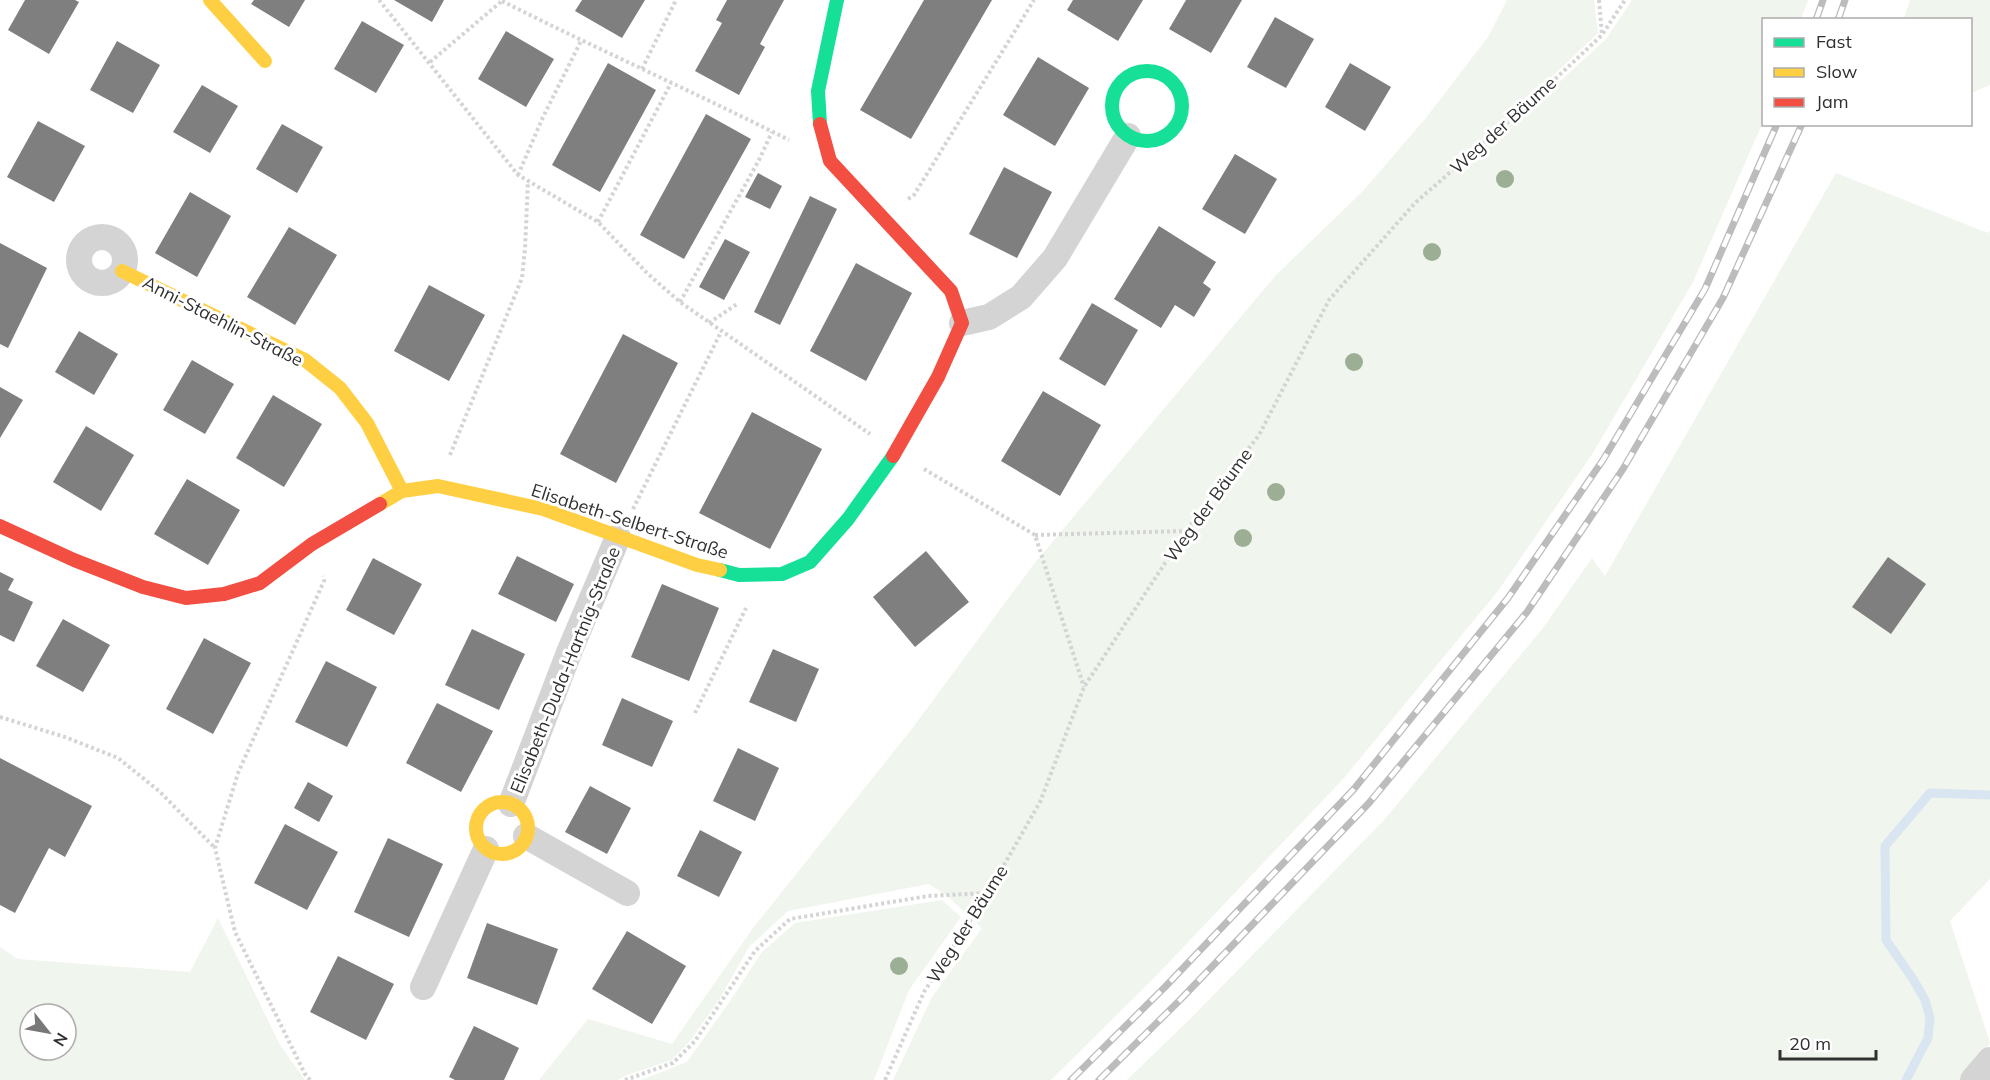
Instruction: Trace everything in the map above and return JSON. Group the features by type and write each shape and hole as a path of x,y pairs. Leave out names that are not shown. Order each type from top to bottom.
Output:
{"street":[{"path":"210,0 265,61"},
{"path":"837,0 818,91 820,129 830,161 951,291 962,323 989,317 1021,297 1055,258 1128,136"},
{"path":"1136,72 1158,72 1169,77 1182,97 1183,109 1180,121 1173,131 1152,142 1140,141 1128,136 1114,119 1113,97 1118,86 1136,72"},
{"name":"Anni-Staehlin-Straße","path":"122,271 305,360 340,388 367,423 402,491"},
{"name":"Elisabeth-Selbert-Straße","path":"0,526 74,560 143,587 186,598 224,594 260,583 312,544 402,491 438,486 543,509 697,565 739,575 782,574 810,562 848,519 896,452 938,377 962,323"},
{"name":"Elisabeth-Duda-Hartnig-Straße","path":"511,804 570,650 618,537"},
{"name":"Elisabeth-Duda-Hartnig-Straße","path":"486,849 477,838 476,820 480,813 494,803 511,804 523,813 528,829 526,836"},
{"path":"423,987 486,849 501,854 510,853 522,844 526,836 627,893"},
{"path":"1973,1080 1990,1059"}],"path":[{"path":"379,0 518,176 598,222 648,274 680,302 896,452 1035,535 1186,531"},
{"path":"642,69 676,0"},
{"path":"880,215 914,195 1034,0"},
{"path":"1599,0 1602,35"},
{"name":"Weg der Bäume","path":"885,1080 924,992 988,893 1040,802 1084,687 1186,531 1259,435 1329,300 1415,203 1534,99 1602,35 1625,0"},
{"path":"430,62 502,1 830,161"},
{"path":"518,176 543,117 581,41"},
{"path":"598,222 671,83"},
{"path":"680,302 759,160 772,132"},
{"path":"438,486 522,278 528,181"},
{"path":"709,323 737,304"},
{"path":"618,537 721,332"},
{"path":"1035,535 1084,687"},
{"path":"310,1080 235,932 215,848 238,773 324,581 312,544"},
{"path":"695,713 762,575"},
{"path":"0,717 65,737 118,758 159,791 215,848"},
{"path":"625,1080 673,1063 695,1041 755,951 790,919 928,896 988,893"}],"shaded area":[{"path":"1507,0 1594,0 1598,33 1536,92 1541,99 1606,39 1632,0 1808,0 1801,18 1762,18 1762,124 1693,282 1593,453 1498,591 1344,778 1155,977 1051,1080 893,1080 932,997 982,928 946,895 929,884 788,911 749,947 719,1000 690,1041 672,1060 618,1080 539,1080 588,1019 672,1044 753,928 911,730 1033,565 1276,275 1362,192 1425,119 1488,37"},
{"path":"1910,0 1990,0 1990,85 1972,93 1972,18 1904,18"},
{"path":"1836,173 1988,233 1990,230 1990,879 1950,921 1990,1043 1976,1069 1963,1080 1127,1080 1192,1017 1384,820 1543,628 1592,558 1605,576"},
{"path":"942,900 961,917 909,990 874,1080 641,1080 687,1062 762,952 795,923"},
{"path":"218,918 280,1045 305,1080 0,1080 0,947 18,959 190,972"}],"building":[{"path":"25,0 75,0 79,2 49,54 8,30"},
{"path":"254,0 305,0 289,27 251,4"},
{"path":"394,0 444,0 432,22"},
{"path":"582,0 645,0 622,38 575,11"},
{"path":"727,0 784,0 760,44 765,47 739,95 695,71 722,23 716,20"},
{"path":"924,0 992,0 911,139 860,110"},
{"path":"1073,0 1143,0 1118,41 1067,10"},
{"path":"1186,0 1242,0 1211,53 1169,29"},
{"path":"1275,17 1314,39 1286,88 1247,67"},
{"path":"362,21 404,45 376,93 334,69"},
{"path":"506,31 554,59 526,107 478,79"},
{"path":"117,41 160,65 133,113 90,90"},
{"path":"1038,57 1089,88 1055,146 1003,115"},
{"path":"608,63 656,90 600,192 552,165"},
{"path":"1350,63 1391,87 1365,131 1325,107"},
{"path":"202,85 238,106 210,153 173,132"},
{"path":"706,114 751,139 684,259 640,235"},
{"path":"38,121 85,146 54,202 7,177"},
{"path":"282,124 323,147 297,193 256,169"},
{"path":"1235,154 1277,179 1245,234 1202,209"},
{"path":"1004,167 1052,192 1017,258 969,234"},
{"path":"758,173 782,186 770,209 745,197"},
{"path":"190,192 231,216 197,277 155,253"},
{"path":"810,196 837,209 780,325 754,312"},
{"path":"1159,226 1216,262 1203,283 1211,289 1194,317 1175,305 1161,328 1114,299"},
{"path":"289,227 337,255 295,325 247,297"},
{"path":"725,239 750,252 724,300 699,287"},
{"path":"0,243 47,268 8,348 0,344"},
{"path":"856,263 912,293 866,381 810,351"},
{"path":"429,285 485,315 449,381 394,351"},
{"path":"1092,303 1138,330 1105,386 1059,359"},
{"path":"79,331 118,354 94,395 55,372"},
{"path":"623,334 678,363 616,483 560,454"},
{"path":"192,360 234,384 205,434 163,410"},
{"path":"0,387 23,400 0,438"},
{"path":"1043,391 1101,425 1060,496 1001,461"},
{"path":"273,395 322,424 284,487 236,458"},
{"path":"752,412 822,449 770,549 699,513"},
{"path":"86,426 134,455 101,511 53,482"},
{"path":"187,479 240,510 208,565 154,534"},
{"path":"926,551 969,602 915,647 873,597"},
{"path":"517,556 574,584 556,622 498,594"},
{"path":"1888,557 1926,584 1891,634 1852,607"},
{"path":"373,558 422,584 394,635 346,610"},
{"path":"0,572 14,579 8,590 33,602 14,642 0,635"},
{"path":"662,584 719,608 689,681 631,657"},
{"path":"63,619 110,645 83,692 36,666"},
{"path":"472,629 525,654 499,710 445,685"},
{"path":"204,638 251,663 213,734 166,709"},
{"path":"773,649 819,669 796,722 749,702"},
{"path":"326,661 377,687 347,747 295,722"},
{"path":"622,698 673,721 652,767 602,745"},
{"path":"437,703 493,731 461,792 406,763"},
{"path":"738,748 779,768 755,821 713,801"},
{"path":"0,758 92,806 65,857 49,848 15,913 0,905"},
{"path":"308,782 333,796 319,822 294,808"},
{"path":"590,786 631,808 607,854 565,832"},
{"path":"285,824 338,852 307,910 254,883"},
{"path":"700,830 742,852 719,897 677,876"},
{"path":"388,838 443,864 409,937 354,912"},
{"path":"487,923 558,949 537,1005 467,978"},
{"path":"627,931 686,966 652,1024 592,989"},
{"path":"338,956 394,984 366,1040 310,1012"},
{"path":"474,1026 519,1048 504,1080 455,1080 449,1077"}],"waterway":[{"path":"1906,1080 1928,1038 1930,1018 1925,1000 1886,940 1885,846 1930,793 1990,795"}],"railway":[{"path":"1817,18 1823,0"},
{"path":"1839,18 1845,0"},
{"path":"1071,1080 1165,987 1354,789 1508,598 1603,460 1705,289 1776,126"},
{"path":"1099,1080 1180,1000 1369,803 1527,612 1623,469 1723,298 1801,126"}],"traffic: fast":[{"path":"820,124 818,91 837,0"},
{"path":"1154,71 1167,77 1176,86 1180,92 1182,106 1180,120 1172,131 1161,139 1140,141 1122,131 1114,120 1112,99 1122,81 1133,73 1154,71"},
{"path":"720,570 739,575 782,574 810,562 848,519 893,456"}],"traffic: slow":[{"path":"210,0 265,61"},
{"path":"122,271 305,360 340,388 367,423 402,491"},
{"path":"380,504 402,491 438,486 543,509 697,565 720,570"},
{"path":"502,802 516,806 524,814 528,828 524,842 516,850 502,854 488,850 480,842 476,828 480,814 488,806 502,802"}],"traffic: jam":[{"path":"820,124 830,161 951,291 962,323 938,377 893,456"},
{"path":"0,526 74,560 143,587 186,598 224,594 260,583 312,544 380,504"}]}
